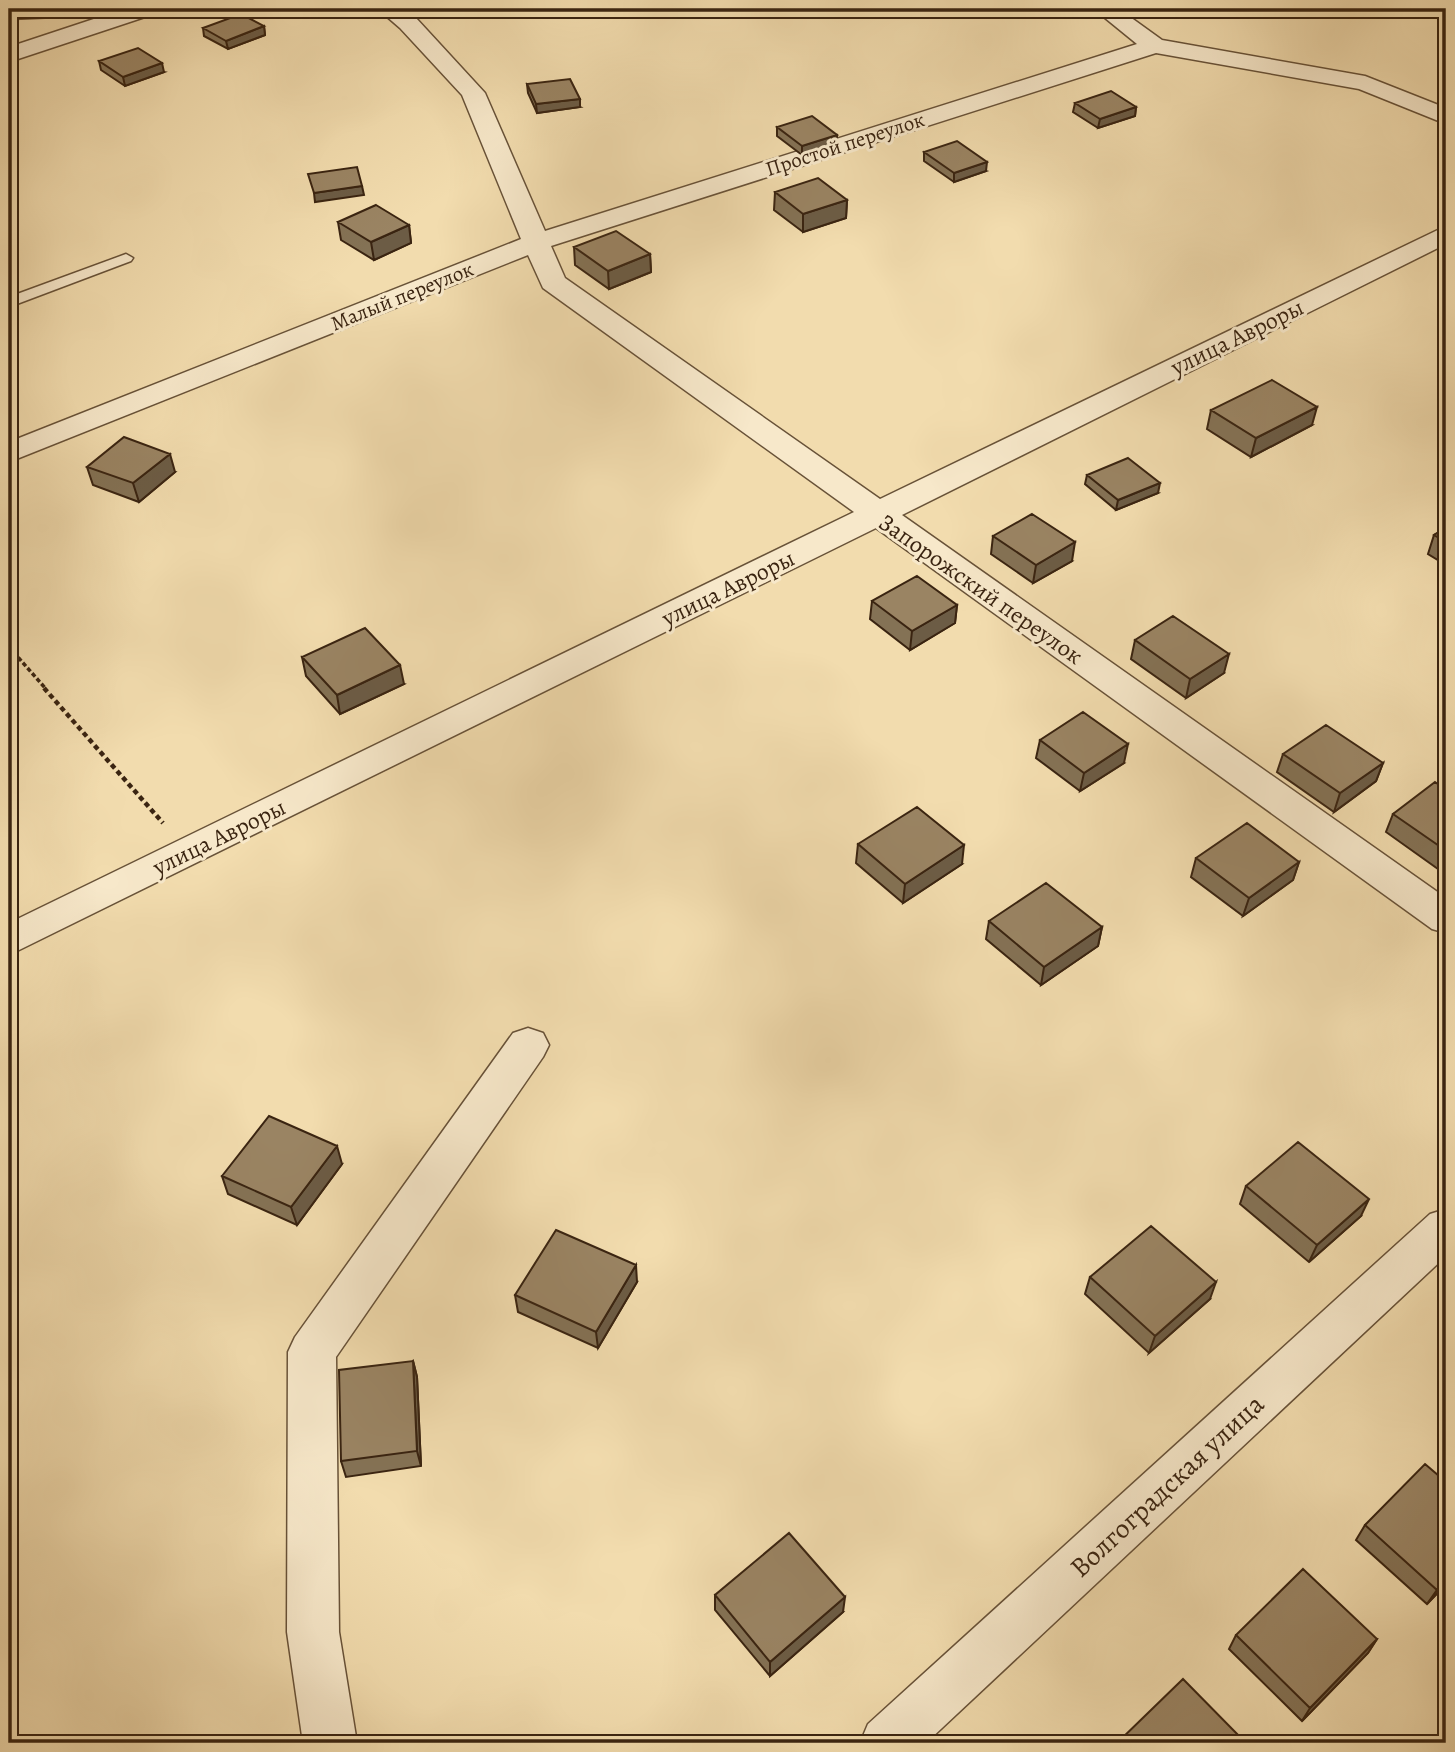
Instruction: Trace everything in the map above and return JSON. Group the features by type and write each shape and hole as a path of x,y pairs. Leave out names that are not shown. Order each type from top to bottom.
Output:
{"street":[{"path":"9,12 81,9"},
{"path":"9,55 146,9"},
{"path":"389,9 408,23 473,93 534,243"},
{"path":"1105,9 1155,46 1365,83 1446,117"},
{"name":"Простой переулок","path":"534,243 1155,46"},
{"name":"улица Авроры","path":"9,940 1441,242"},
{"name":"Малый переулок","path":"9,453 534,243"},
{"name":"Запорожский переулок","path":"534,243 553,282 877,516 1446,918"},
{"path":"330,1743 313,1632 312,1352 527,1045"},
{"name":"Волгоградская улица","path":"887,1743 1446,1228"}],"lane":[{"path":"9,302 126,258"}],"path":[{"path":"9,647 189,852"}],"building":[{"path":"241,14 264,26 226,41 203,28"},
{"path":"138,48 162,63 123,77 99,61"},
{"path":"570,79 580,99 536,104 527,84"},
{"path":"1111,91 1136,107 1100,119 1075,103"},
{"path":"812,116 837,135 802,146 777,127"},
{"path":"957,141 987,162 954,173 924,152"},
{"path":"357,167 362,186 314,193 308,174"},
{"path":"818,178 847,200 803,214 775,192"},
{"path":"376,205 409,225 371,242 338,222"},
{"path":"616,231 650,254 608,271 574,247"},
{"path":"1272,380 1317,407 1256,438 1211,410"},
{"path":"124,437 170,454 133,483 87,467"},
{"path":"1128,458 1160,483 1118,500 1087,475"},
{"path":"1032,514 1075,542 1036,565 993,536"},
{"path":"1446,528 1446,542 1434,535"},
{"path":"917,576 957,605 912,631 872,601"},
{"path":"1173,616 1229,654 1190,679 1135,640"},
{"path":"365,628 400,665 337,695 302,657"},
{"path":"1083,712 1128,744 1084,773 1040,740"},
{"path":"1326,725 1383,763 1340,793 1283,754"},
{"path":"1435,782 1446,790 1445,850 1393,814"},
{"path":"917,807 964,845 905,884 858,844"},
{"path":"1247,823 1299,862 1249,898 1196,858"},
{"path":"1046,883 1102,927 1044,967 989,921"},
{"path":"269,1116 337,1146 291,1207 222,1176"},
{"path":"1298,1142 1369,1199 1317,1245 1246,1186"},
{"path":"1151,1226 1216,1282 1155,1336 1090,1277"},
{"path":"556,1230 636,1265 596,1332 515,1295"},
{"path":"413,1361 417,1451 341,1461 339,1370"},
{"path":"1425,1464 1446,1482 1446,1580 1437,1590 1365,1525"},
{"path":"789,1533 845,1597 770,1662 715,1595"},
{"path":"1303,1569 1377,1639 1310,1708 1236,1635"},
{"path":"1183,1679 1246,1743 1117,1743"}]}
